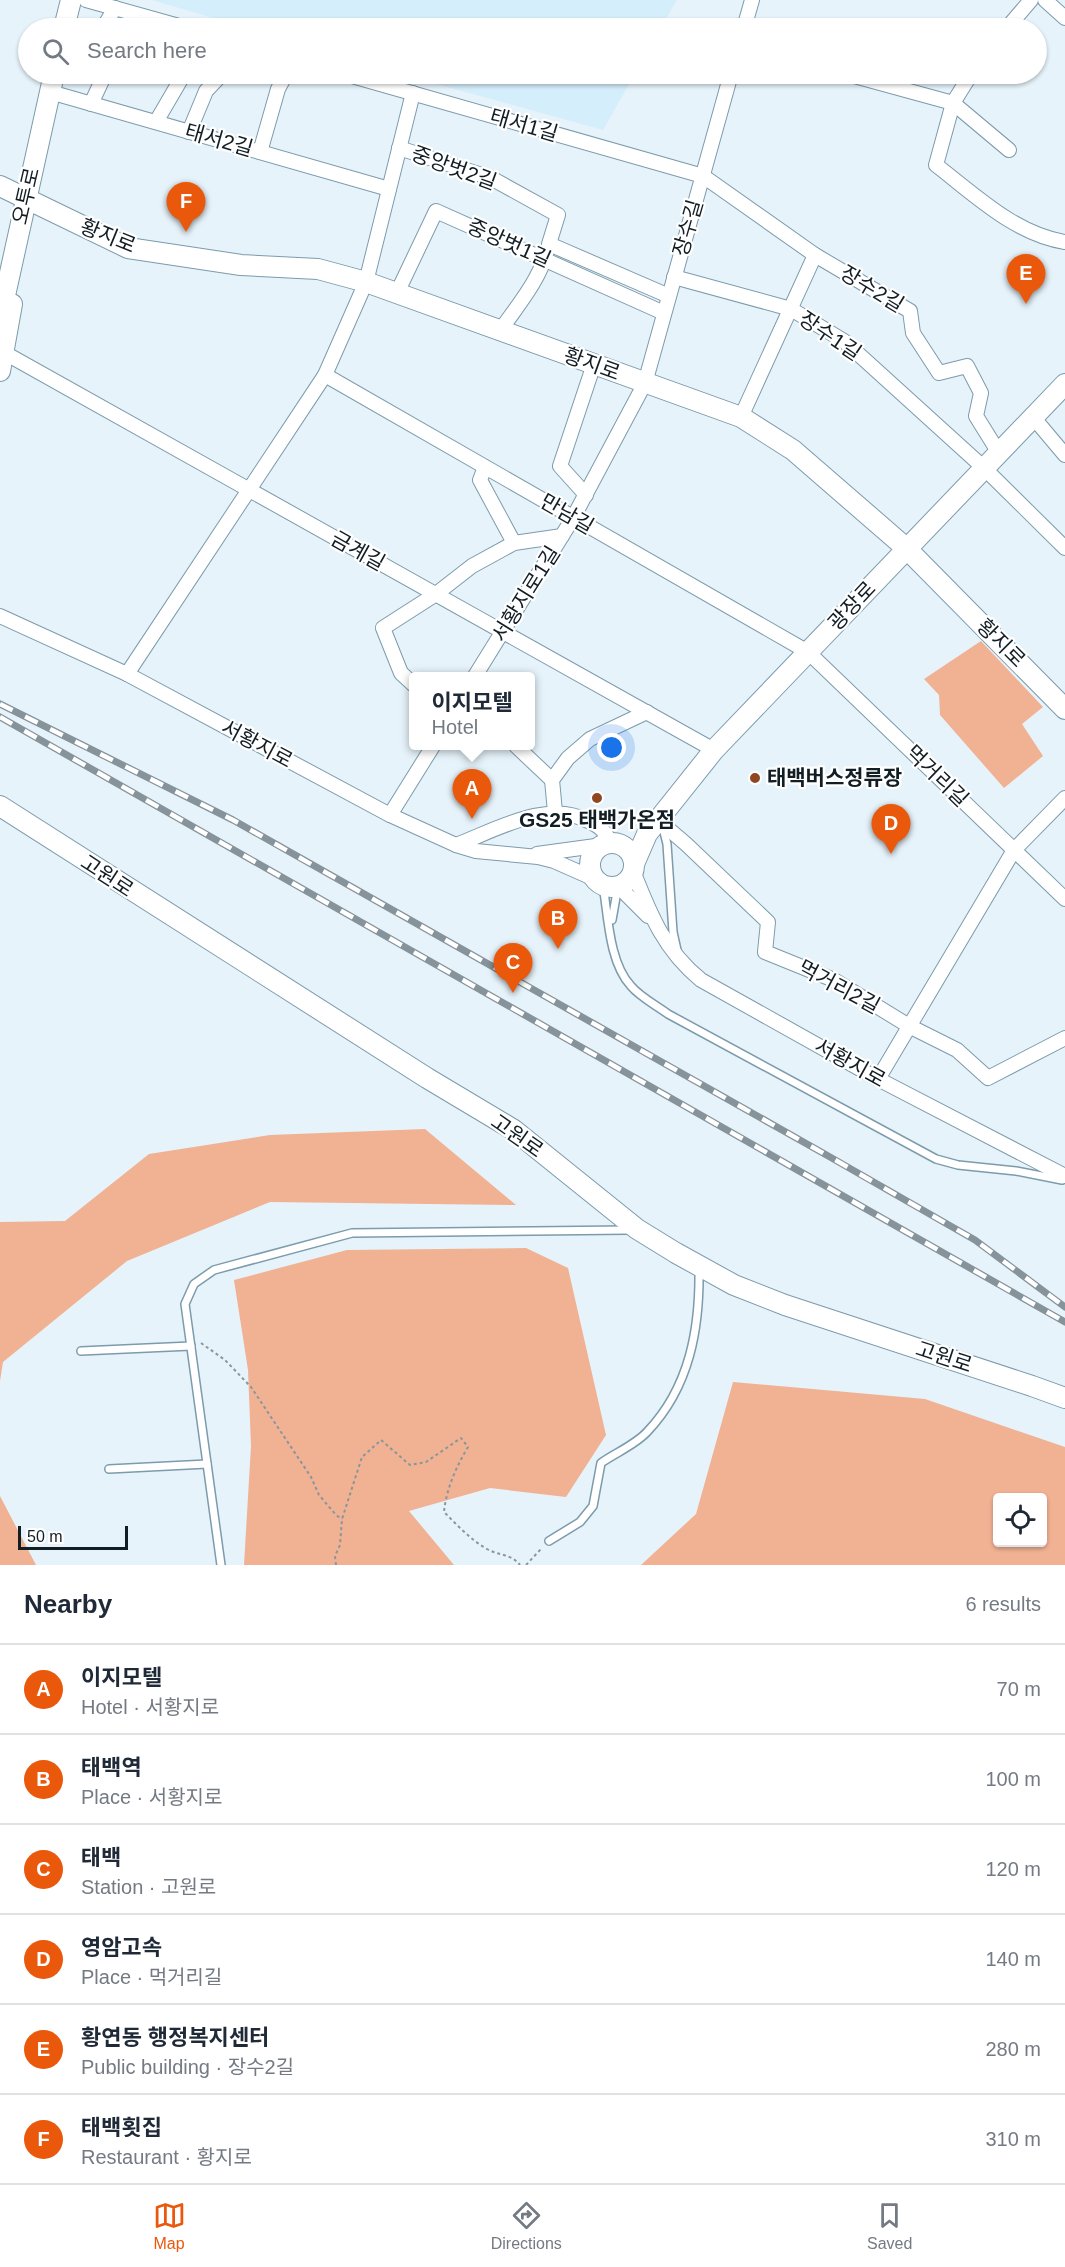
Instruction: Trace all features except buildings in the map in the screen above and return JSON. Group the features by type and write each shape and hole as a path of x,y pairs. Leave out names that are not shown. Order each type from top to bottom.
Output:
{"street":[{"path":"66,18 71,0"},
{"path":"86,0 150,18"},
{"path":"747,18 752,0"},
{"path":"1016,18 1031,0"},
{"path":"1045,0 1065,18"},
{"path":"108,18 115,8"},
{"name":"오투로","path":"0,318 52,84"},
{"name":"태서2길","path":"54,84 91,104 389,189"},
{"path":"91,104 100,84"},
{"path":"156,122 178,84"},
{"path":"189,132 206,92 213,84"},
{"path":"260,152 281,84"},
{"name":"태서1길","path":"381,84 703,176"},
{"name":"장수길","path":"645,383 728,84"},
{"path":"884,84 953,103 1009,150"},
{"path":"965,84 953,103 936,165 1012,223 1056,241 1065,242"},
{"path":"127,674 325,375 366,282 413,93"},
{"name":"중앙벗2길","path":"399,148 491,178 558,215 549,244"},
{"name":"장수2길","path":"703,176 815,255 910,311 914,333 939,373 967,366 981,393 976,416 999,453"},
{"name":"황지로","path":"0,186 128,248 241,265 318,269 366,282 741,417 793,450 906,548 1065,709"},
{"name":"중앙벗1길","path":"397,293 436,211 664,313"},
{"path":"0,283 16,241"},
{"path":"2,361 12,312 16,241"},
{"path":"500,331 530,288 545,259 549,244 669,296"},
{"path":"741,417 815,255"},
{"name":"장수1길","path":"674,277 791,309 844,340 984,468 1065,548"},
{"name":"금계길","path":"2,361 248,489 714,750"},
{"path":"586,495 561,466 594,364"},
{"name":"만남길","path":"325,375 808,652"},
{"name":"서황지로1길","path":"478,672 573,518 645,383"},
{"name":"광장로","path":"634,867 652,827 714,750 1065,384"},
{"path":"1034,417 1065,454"},
{"path":"486,467 480,480 514,543"},
{"path":"409,680 401,673 383,628 436,594 472,566 514,543 562,536"},
{"name":"서황지로","path":"0,616 127,674 390,815 456,845 476,851 520,855"},
{"name":"먹거리길","path":"808,652 1065,899"},
{"path":"552,780 568,758 590,739 647,712"},
{"path":"390,815 431,750"},
{"path":"520,750 552,780 555,812"},
{"path":"878,1079 1014,850 1065,798"},
{"name":"고원로","path":"0,806 356,1034 514,1130 637,1230 699,1266 734,1285 785,1305 1065,1398"},
{"path":"456,845 533,815 555,812 576,814 600,827 608,837 610,844"},
{"path":"652,827 597,849 591,861 592,874 656,925"},
{"name":"먹거리2길","path":"652,827 686,844 768,922 765,952 834,980 909,1026 957,1050 988,1078 1065,1038"},
{"path":"520,855 610,844 628,850 656,925"},
{"path":"520,855 554,861 606,884 630,878 634,867"},
{"name":"서황지로","path":"656,925 684,966 701,980 878,1079 1065,1176"}],"lane":[{"path":"652,827 665,831 673,932 676,948 684,966"},
{"path":"606,884 615,957 622,974 631,987 668,1014 936,1159 958,1166 1016,1171 1065,1180"},
{"path":"606,884 611,934"},
{"path":"221,1565 186,1304 194,1284 214,1270 352,1233 637,1230"},
{"path":"549,1541 580,1522 593,1506 600,1463 646,1434 676,1394 691,1355 699,1291 699,1266"},
{"path":"81,1351 191,1346"},
{"path":"109,1469 207,1464"}],"path":[{"path":"189,1332 225,1360 251,1388 311,1477 319,1496 342,1519"},
{"path":"336,1565 335,1556 340,1545 342,1519 362,1456 381,1440 411,1465 426,1462 461,1438 468,1447 455,1472 445,1501 444,1512 489,1551 514,1558 520,1565"},
{"path":"526,1565 549,1541"}],"shaded area":[{"path":"152,0 677,0 667,18 213,18"},
{"path":"436,84 629,84 603,130"},
{"path":"981,641 1043,707 1022,724 1043,756 1004,788 940,715 939,695 924,679"},
{"path":"425,1129 516,1205 270,1202 127,1261 3,1362 0,1381 0,1222 65,1221 149,1154 270,1135"},
{"path":"526,1248 568,1268 606,1435 566,1497 490,1488 409,1511 454,1565 244,1565 251,1446 248,1370 234,1280 347,1250"},
{"path":"733,1382 925,1399 1065,1447 1065,1565 641,1565 696,1514"},
{"path":"0,1496 36,1565 0,1565"}],"railway":[{"path":"0,704 233,820 830,1157 975,1240 1065,1307"},
{"path":"0,717 1065,1322"}],"place":[{"name":"태백횟집","path":"186,232"},
{"name":"황연동 행정복지센터","path":"1026,304"},
{"name":"태백버스정류장","path":"755,778"},
{"name":"GS25 태백가온점","path":"597,798"},
{"name":"이지모텔","path":"472,819"},
{"name":"영암고속","path":"891,854"},
{"name":"태백역","path":"558,949"},
{"name":"태백","path":"513,993"}]}
